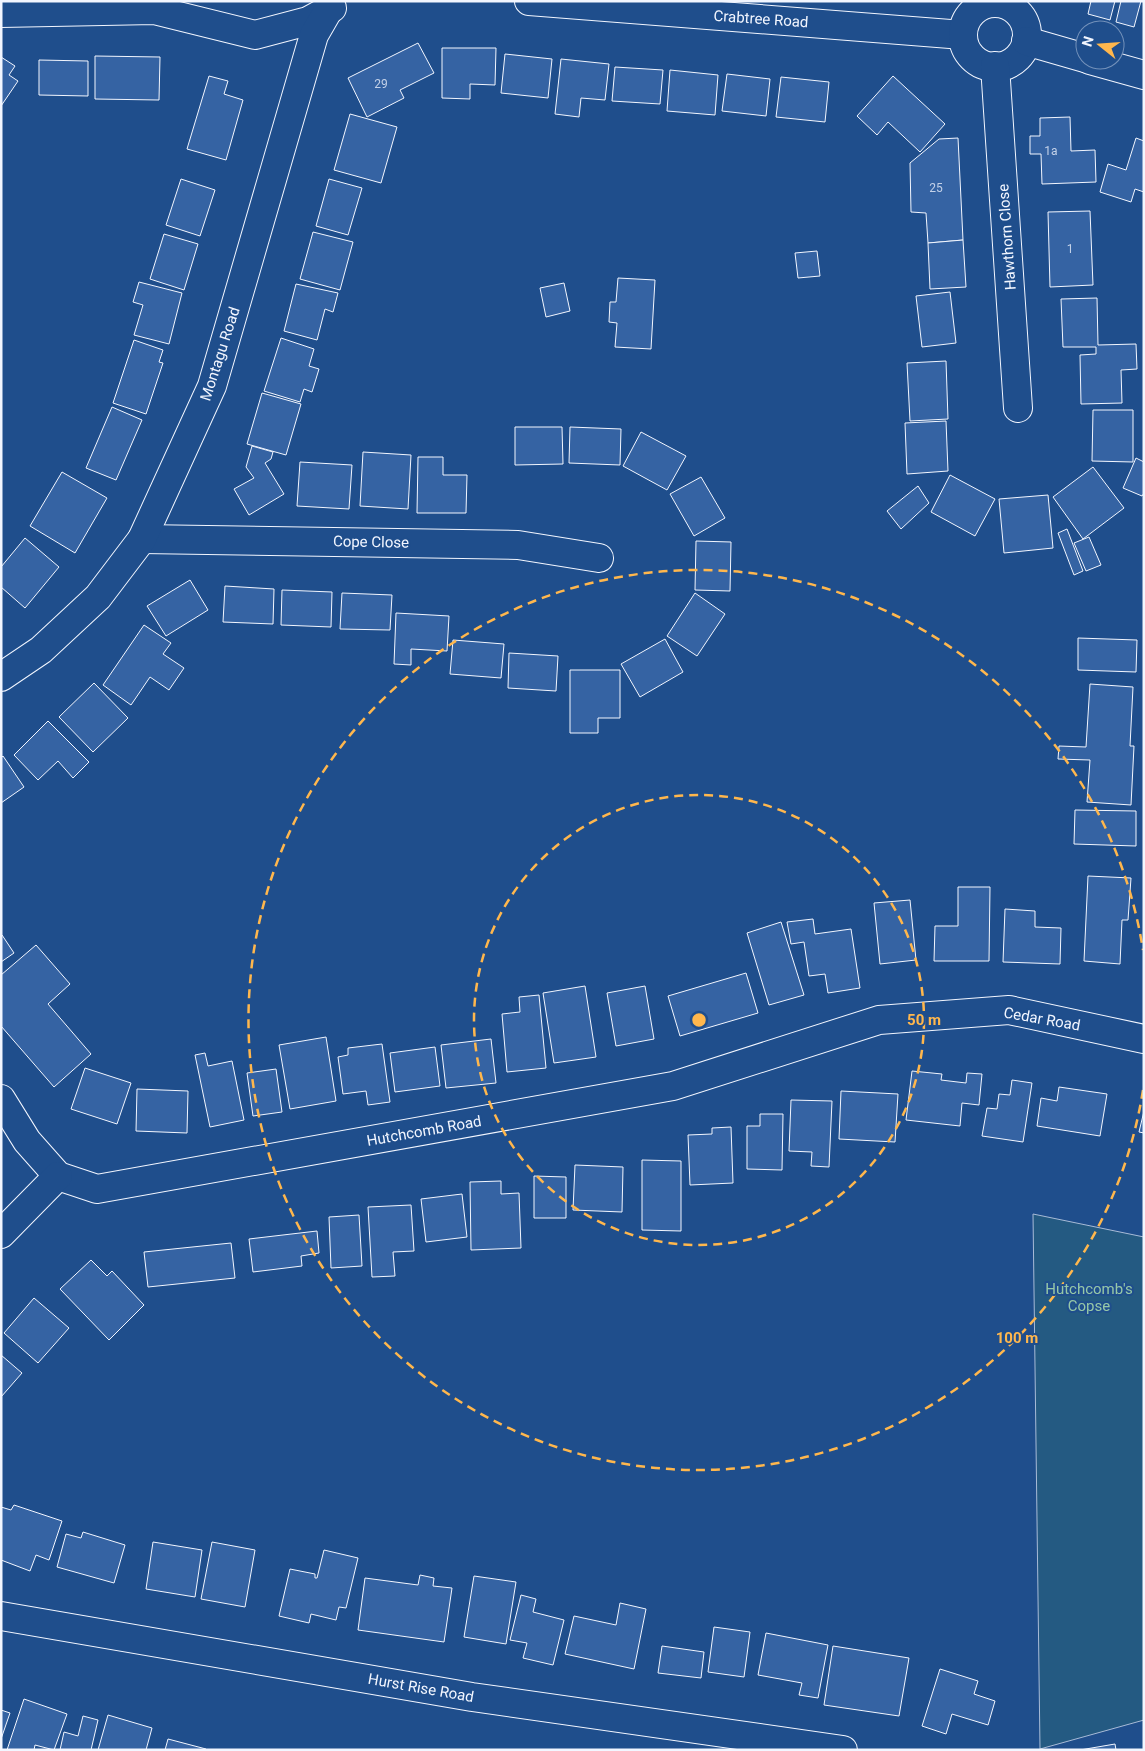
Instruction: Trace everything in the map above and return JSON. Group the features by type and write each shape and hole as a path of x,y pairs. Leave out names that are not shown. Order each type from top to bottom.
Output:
{"street":[{"name":"Crabtree Road","path":"529,1 963,35"},
{"path":"992,3 1007,3 1017,11 1027,30 1026,42 1015,60 995,66 983,64 972,57 966,47 963,35 967,20 977,8 992,3"},
{"path":"1,13 154,10 255,35 308,21 335,4"},
{"name":"Montagu Road","path":"1,677 41,650 98,597 142,539 212,386 314,35 335,4"},
{"path":"1026,42 1075,55"},
{"name":"Hawthorn Close","path":"995,66 1018,408"},
{"path":"1125,70 1144,75"},
{"name":"Cope Close","path":"142,539 518,545 599,558"},
{"name":"Cedar Road","path":"879,1020 1009,1010 1144,1039"},
{"name":"Hutchcomb Road","path":"58,1176 97,1189 673,1086 879,1020"},
{"path":"1,1099 27,1141 58,1176 1,1234"},
{"name":"Hurst Rise Road","path":"1,1616 472,1697 842,1750"}],"green space":[{"name":"Hutchcomb's Copse","path":"1033,1214 1144,1237 1144,1720 1040,1749"}],"building":[{"path":"1091,1 1115,1 1110,20 1088,14"},
{"path":"1121,1 1141,1 1134,27 1125,24 1125,20 1116,20"},
{"path":"418,43 434,73 400,90 404,98 367,117 348,78"},
{"path":"442,48 496,48 495,85 470,84 470,99 442,98"},
{"path":"505,54 552,59 548,98 501,93"},
{"path":"95,56 160,57 159,100 95,99"},
{"path":"1,57 15,66 9,75 18,81 1,106"},
{"path":"561,59 609,64 605,100 581,98 579,117 555,114"},
{"path":"39,60 88,61 88,96 39,95"},
{"path":"615,67 663,70 660,104 612,101"},
{"path":"670,70 718,75 715,115 667,111"},
{"path":"727,74 770,79 766,116 722,111"},
{"path":"209,76 228,81 224,94 243,100 226,160 187,149"},
{"path":"893,76 945,124 920,152 888,122 877,135 857,116"},
{"path":"781,77 829,82 825,122 776,117"},
{"path":"350,114 397,127 381,183 334,170"},
{"path":"1070,117 1071,151 1095,150 1096,182 1042,184 1041,154 1030,154 1030,136 1040,136 1040,118"},
{"path":"958,138 963,240 928,243 926,213 911,212 910,163 939,139"},
{"path":"1136,138 1144,141 1144,192 1135,189 1131,202 1100,192 1108,164 1126,170"},
{"path":"181,179 215,190 200,236 166,225"},
{"path":"329,179 362,188 348,235 316,226"},
{"path":"1090,211 1093,285 1050,287 1048,212"},
{"path":"313,232 353,242 340,290 300,279"},
{"path":"164,234 198,244 184,290 150,279"},
{"path":"963,240 966,287 930,289 928,243"},
{"path":"817,251 820,276 798,278 795,253"},
{"path":"618,278 655,280 651,349 615,347 617,323 609,322 610,302 616,302"},
{"path":"139,282 182,293 169,344 134,335 143,305 133,302"},
{"path":"564,283 570,311 546,317 540,288"},
{"path":"296,284 338,293 333,312 325,309 317,340 284,331"},
{"path":"950,292 956,343 922,347 916,296"},
{"path":"1097,298 1098,345 1136,344 1137,369 1121,370 1122,403 1081,404 1080,355 1096,354 1096,347 1063,347 1061,299"},
{"path":"281,338 314,349 309,366 319,369 312,392 304,389 300,402 264,391"},
{"path":"134,340 163,350 159,362 163,363 146,414 113,403"},
{"path":"946,361 948,419 910,421 907,363"},
{"path":"262,393 301,404 286,455 247,444"},
{"path":"112,407 142,420 116,480 86,468"},
{"path":"1093,410 1133,410 1133,462 1092,461"},
{"path":"946,421 948,471 907,474 905,423"},
{"path":"515,427 562,427 563,464 515,465"},
{"path":"570,427 621,429 620,465 569,463"},
{"path":"641,432 686,456 667,490 623,466"},
{"path":"252,446 273,452 271,459 265,463 284,494 249,515 234,489 254,478 246,467"},
{"path":"363,452 411,455 408,509 360,506"},
{"path":"418,457 443,457 443,475 467,475 466,513 417,513"},
{"path":"1136,458 1144,462 1144,493 1142,496 1123,488"},
{"path":"300,462 352,465 349,509 297,506"},
{"path":"1093,467 1124,508 1083,539 1053,497"},
{"path":"62,472 107,498 75,553 30,526"},
{"path":"950,475 995,499 975,536 931,512"},
{"path":"701,477 725,518 694,536 670,494"},
{"path":"918,486 929,503 901,529 887,511"},
{"path":"1048,495 1053,548 1004,553 999,499"},
{"path":"1067,529 1083,571 1074,575 1058,533"},
{"path":"1089,537 1101,565 1086,571 1074,543"},
{"path":"25,538 59,567 25,608 1,587 1,567"},
{"path":"696,541 731,542 730,591 695,590"},
{"path":"190,580 208,610 166,636 147,606"},
{"path":"225,586 274,589 273,624 223,622"},
{"path":"282,590 332,592 331,627 281,625"},
{"path":"342,593 392,595 390,630 340,629"},
{"path":"695,593 725,614 697,656 667,636"},
{"path":"396,613 449,616 447,651 411,649 411,665 394,664"},
{"path":"144,625 171,643 163,654 184,668 169,690 150,677 131,705 103,685"},
{"path":"1078,638 1137,640 1136,672 1078,670"},
{"path":"665,639 683,672 640,697 621,664"},
{"path":"453,640 504,644 501,678 450,674"},
{"path":"509,653 558,656 556,691 508,688"},
{"path":"570,670 620,670 620,718 598,718 598,733 570,733"},
{"path":"94,683 128,718 93,752 59,717"},
{"path":"1090,684 1133,687 1130,746 1134,746 1131,805 1087,802 1090,760 1058,759 1059,746 1086,747"},
{"path":"48,721 89,762 73,778 58,761 38,780 14,755"},
{"path":"3,756 24,787 1,803 1,758"},
{"path":"1075,810 1136,811 1136,846 1074,844"},
{"path":"1088,876 1131,878 1128,920 1122,920 1120,964 1084,961"},
{"path":"958,887 990,887 989,961 934,961 935,926 958,926"},
{"path":"910,900 916,960 880,964 874,903"},
{"path":"1005,909 1035,911 1035,927 1061,928 1060,964 1003,962"},
{"path":"813,919 815,934 851,929 860,988 828,993 825,974 809,976 804,942 791,944 787,922"},
{"path":"781,922 804,995 769,1005 747,933"},
{"path":"1,936 14,953 1,962"},
{"path":"36,945 70,984 48,1004 91,1054 54,1087 1,1026 1,975"},
{"path":"746,973 758,1013 680,1036 668,996"},
{"path":"585,986 596,1057 554,1063 543,993"},
{"path":"645,986 654,1039 616,1046 607,993"},
{"path":"539,995 546,1068 507,1072 502,1014 520,1012 519,997"},
{"path":"326,1037 336,1101 290,1109 279,1045"},
{"path":"491,1039 496,1083 446,1088 441,1045"},
{"path":"382,1044 390,1102 368,1105 366,1091 343,1094 338,1057 348,1055 348,1048"},
{"path":"435,1047 440,1086 395,1092 390,1053"},
{"path":"205,1053 208,1066 232,1061 244,1120 210,1127 195,1055"},
{"path":"85,1068 131,1083 117,1124 71,1109"},
{"path":"276,1069 282,1112 253,1116 247,1073"},
{"path":"912,1071 942,1074 941,1080 966,1083 967,1073 982,1074 979,1105 962,1103 960,1126 906,1120"},
{"path":"1012,1080 1032,1083 1023,1142 982,1136 987,1108 997,1109 999,1094 1010,1095"},
{"path":"1059,1087 1107,1094 1100,1136 1037,1126 1041,1098 1057,1101"},
{"path":"137,1089 188,1091 187,1133 136,1131"},
{"path":"841,1091 898,1094 895,1142 839,1139"},
{"path":"791,1100 832,1101 829,1167 811,1166 812,1152 789,1151"},
{"path":"1144,1111 1144,1133 1139,1132"},
{"path":"760,1114 783,1114 782,1170 747,1169 747,1126 760,1126"},
{"path":"731,1127 733,1183 690,1185 688,1135 712,1134 712,1128"},
{"path":"642,1160 681,1161 681,1231 642,1230"},
{"path":"575,1165 623,1167 622,1212 573,1210"},
{"path":"534,1176 566,1177 566,1218 534,1218"},
{"path":"501,1181 501,1194 519,1193 521,1248 471,1250 470,1182"},
{"path":"462,1194 467,1237 426,1242 421,1199"},
{"path":"411,1205 414,1251 393,1252 395,1276 372,1277 368,1207"},
{"path":"359,1215 362,1266 331,1268 329,1217"},
{"path":"317,1231 319,1253 301,1256 302,1266 253,1272 249,1239"},
{"path":"231,1243 235,1278 148,1287 144,1252"},
{"path":"91,1260 107,1276 112,1271 144,1305 109,1340 60,1289"},
{"path":"34,1298 69,1328 38,1363 4,1333"},
{"path":"1,1355 22,1373 1,1397"},
{"path":"14,1505 62,1521 49,1560 36,1555 30,1571 1,1560 1,1507 11,1510"},
{"path":"83,1532 125,1545 114,1583 57,1567 66,1534 81,1538"},
{"path":"153,1542 202,1550 195,1597 146,1589"},
{"path":"212,1542 255,1550 245,1607 201,1599"},
{"path":"324,1550 358,1558 346,1608 339,1607 336,1620 311,1614 309,1623 279,1616 290,1569 315,1574 315,1578 317,1578"},
{"path":"420,1575 434,1578 433,1586 452,1588 444,1642 358,1630 365,1578 418,1585"},
{"path":"474,1576 516,1582 506,1644 464,1637"},
{"path":"521,1595 536,1599 533,1612 564,1620 553,1665 523,1658 527,1643 510,1640"},
{"path":"620,1603 646,1609 634,1669 565,1654 574,1616 616,1625"},
{"path":"714,1627 750,1632 744,1677 708,1672"},
{"path":"766,1633 828,1645 818,1698 799,1695 802,1683 758,1675"},
{"path":"662,1646 704,1652 701,1678 658,1673"},
{"path":"833,1646 909,1658 899,1716 824,1705"},
{"path":"940,1669 978,1681 974,1694 995,1701 988,1725 952,1714 946,1734 922,1726"},
{"path":"24,1699 67,1714 54,1750 35,1745 34,1750 7,1750"},
{"path":"1,1710 10,1713 1,1739"},
{"path":"108,1715 152,1728 146,1750 98,1750"},
{"path":"83,1716 98,1720 91,1750 60,1750 64,1732 78,1736"},
{"path":"168,1739 206,1749 206,1750 165,1750"},
{"path":"1115,1744 1116,1750 1080,1750"}]}
